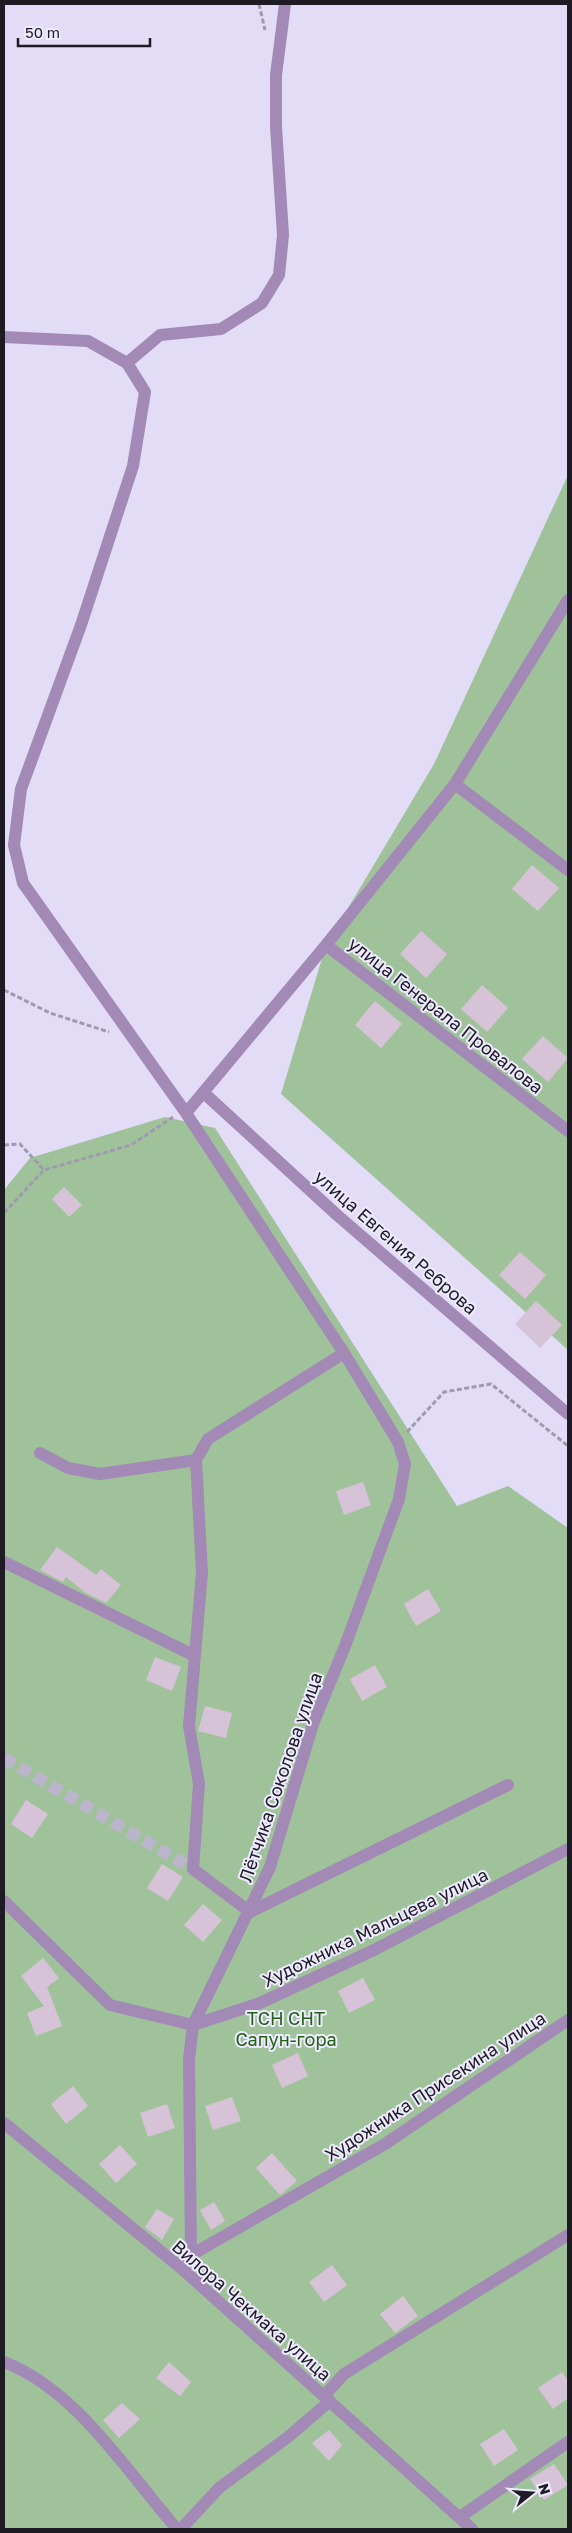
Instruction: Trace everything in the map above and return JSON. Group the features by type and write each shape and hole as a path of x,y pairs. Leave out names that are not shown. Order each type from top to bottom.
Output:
{"street":[{"path":"4,337 88,341 127,362 160,335 221,329 262,303 279,275 283,235 276,127 276,75 285,4"},
{"name":"Лётчика Соколова улица","path":"127,362 146,392 133,466 81,625 21,789 14,845 23,883 186,1113 344,1353 398,1442 405,1464 399,1499 345,1646 313,1724 270,1868 250,1912 192,2025 189,2059 191,2256"},
{"path":"186,1113 326,945 455,784 568,600"},
{"path":"455,784 568,870"},
{"name":"улица Генерала Провалова","path":"326,945 568,1131"},
{"name":"улица Евгения Реброва","path":"204,1093 337,1215 568,1414"},
{"path":"344,1353 208,1439 196,1460 202,1572 193,1655 189,1726 199,1784 193,1869 250,1912 508,1785"},
{"path":"40,1453 68,1468 100,1474 196,1460"},
{"path":"4,1562 193,1655"},
{"name":"Художника Мальцева улица","path":"192,2025 260,2003 338,1966 568,1849"},
{"path":"4,1901 110,2005 192,2025"},
{"name":"Художника Присекина улица","path":"191,2256 386,2144 568,2020"},
{"name":"Вилора Чекмака улица","path":"4,2123 181,2268 472,2529"},
{"path":"181,2529 219,2488 288,2437 327,2398 344,2374 568,2235"},
{"path":"181,2268 191,2256"},
{"path":"4,2362 26,2370 65,2400 117,2456 177,2529"},
{"path":"460,2517 568,2442"}],"path":[{"path":"4,990 50,1013 134,1039"},
{"path":"4,1213 44,1170 131,1145 169,1119 186,1113"},
{"path":"4,1145 20,1144 44,1170"},
{"path":"398,1442 444,1392 491,1384 568,1446"}],"green space":[{"path":"568,475 568,1350 281,1094 326,945 434,764"},
{"name":"ТСН СНТ Сапун-гора","path":"165,1117 215,1128 457,1506 508,1486 568,1528 568,2529 4,2529 4,1190 30,1158"}],"building":[{"path":"532,865 559,888 538,911 512,889"},
{"path":"421,931 447,954 426,978 400,954"},
{"path":"482,985 508,1008 487,1032 461,1009"},
{"path":"375,1001 402,1024 381,1048 355,1025"},
{"path":"543,1036 568,1058 548,1082 522,1059"},
{"path":"64,1187 82,1205 69,1217 52,1199"},
{"path":"520,1252 546,1275 525,1299 499,1275"},
{"path":"536,1301 562,1325 540,1348 515,1324"},
{"path":"363,1482 371,1505 344,1515 336,1491"},
{"path":"57,1547 96,1575 101,1569 121,1585 106,1603 86,1593 66,1577 63,1582 40,1570"},
{"path":"428,1589 441,1611 416,1626 404,1604"},
{"path":"155,1657 181,1667 172,1691 146,1680"},
{"path":"375,1665 387,1687 362,1701 350,1679"},
{"path":"205,1706 232,1713 226,1738 198,1731"},
{"path":"26,1800 48,1814 32,1838 11,1824"},
{"path":"162,1864 183,1877 168,1901 147,1888"},
{"path":"203,1904 222,1920 203,1942 184,1925"},
{"path":"43,1958 59,1978 47,1987 62,2026 36,2036 27,2013 44,2006 21,1976"},
{"path":"363,1978 375,2000 349,2013 338,1991"},
{"path":"298,2053 308,2076 282,2088 272,2065"},
{"path":"73,2086 88,2106 66,2124 51,2104"},
{"path":"232,2097 241,2121 213,2130 205,2106"},
{"path":"167,2104 175,2128 148,2137 140,2113"},
{"path":"120,2145 137,2164 116,2183 99,2164"},
{"path":"272,2153 297,2181 280,2195 256,2168"},
{"path":"214,2202 225,2221 211,2230 200,2210"},
{"path":"157,2209 174,2219 162,2240 145,2227"},
{"path":"332,2265 347,2285 324,2302 309,2282"},
{"path":"403,2296 418,2316 395,2333 380,2314"},
{"path":"169,2362 191,2382 180,2396 156,2378"},
{"path":"562,2372 568,2381 568,2398 553,2409 538,2388"},
{"path":"122,2403 140,2419 119,2438 103,2420"},
{"path":"504,2429 518,2450 494,2466 480,2444"},
{"path":"329,2430 342,2445 329,2461 312,2443"},
{"path":"554,2464 568,2485 544,2500 530,2479"}],"tunnel":[{"path":"4,1758 193,1869"}]}
